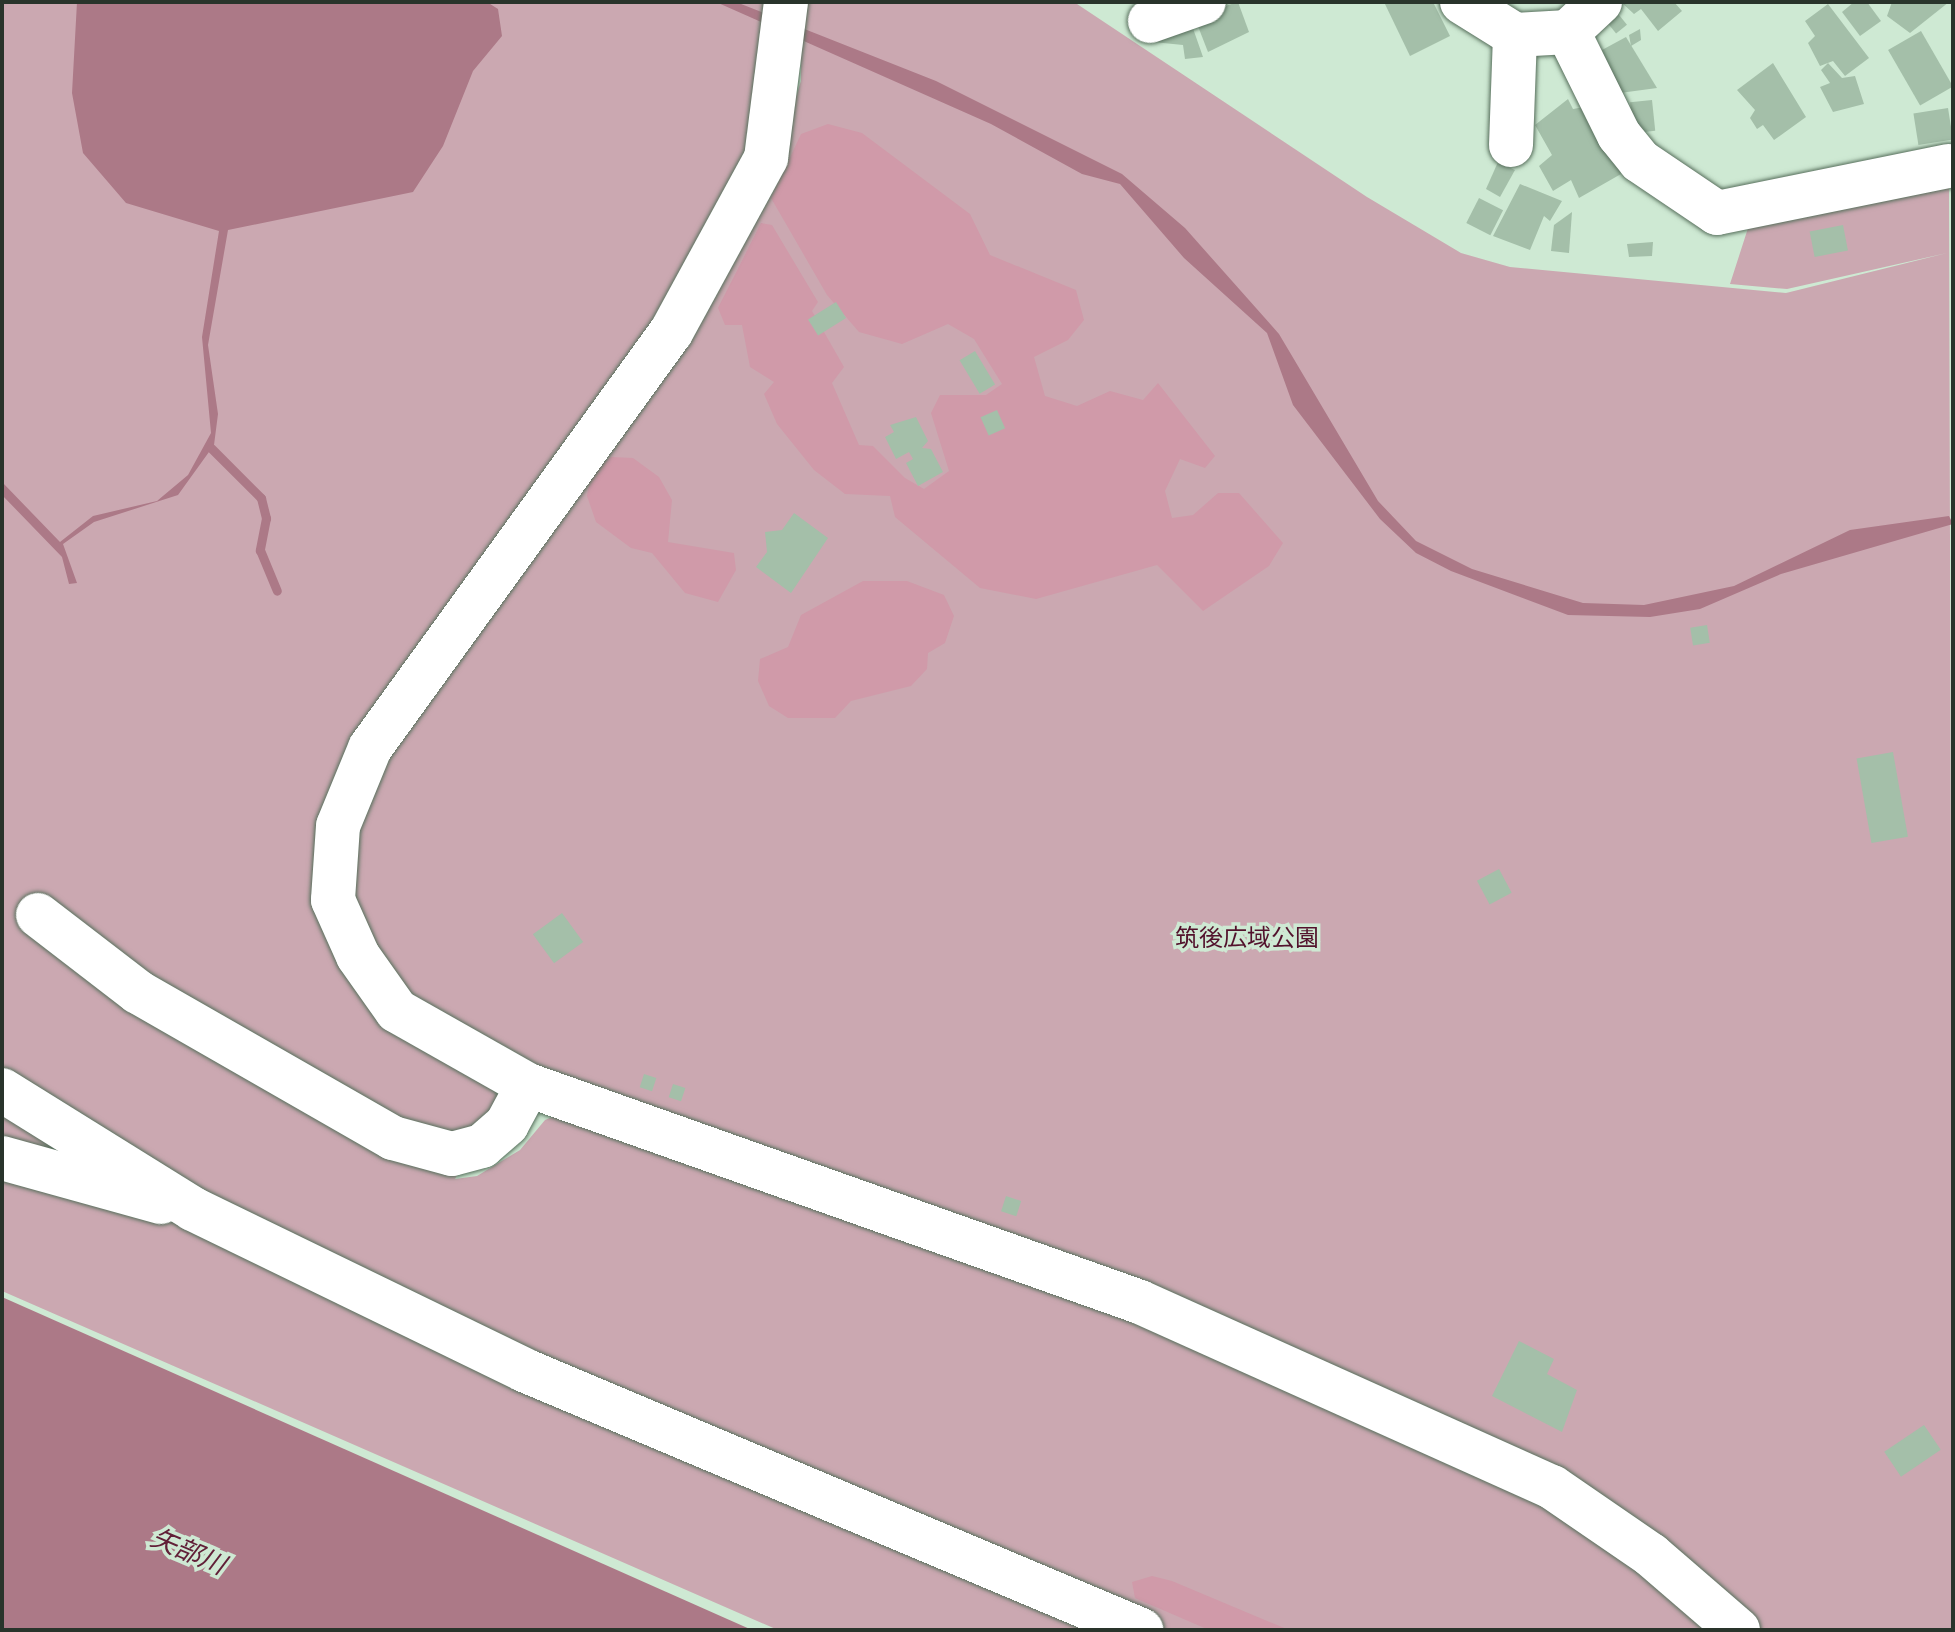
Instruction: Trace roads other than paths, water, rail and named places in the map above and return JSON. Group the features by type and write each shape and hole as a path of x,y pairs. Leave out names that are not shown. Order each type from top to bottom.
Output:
{"street":[{"path":"1150,21 1204,2"},
{"path":"1462,2 1515,35 1568,32 1600,2"},
{"path":"785,15 766,158 671,332 370,748 338,826 333,900 358,956 397,1011 528,1085 854,1204 1013,1252 1191,1323 1552,1487 1651,1555 1738,1630"},
{"path":"1568,32 1619,135 1640,161 1717,213 1948,166"},
{"path":"1511,145 1515,35"},
{"path":"38,915 138,992 393,1138 452,1154 482,1146 507,1124 528,1085"},
{"path":"2,1090 193,1209 686,1442 1141,1630"},
{"path":"2,1158 193,1209"}],"water":[{"path":"77,2 487,2 498,9 502,36 473,71 443,146 413,192 228,230 208,345 218,414 214,445 178,495 94,522 63,544 77,583 69,584 62,557 2,495 2,482 60,542 93,516 157,501 188,475 211,433 202,337 219,231 126,203 83,153 72,93"},
{"path":"716,2 736,2 936,81 1122,174 1185,228 1279,334 1378,501 1416,541 1472,569 1583,603 1644,605 1734,586 1850,530 1949,516 1953,524 1781,574 1700,609 1650,617 1568,615 1451,571 1416,553 1380,519 1293,405 1267,333 1184,258 1120,184 1082,174 991,124"},
{"name":"矢部川","path":"2,1297 752,1630 2,1630"}],"waterway":[{"path":"211,448 261,498 266,518 260,550 277,591"}],"park label":[{"name":"筑後広域公園","path":"1247,939"}]}
